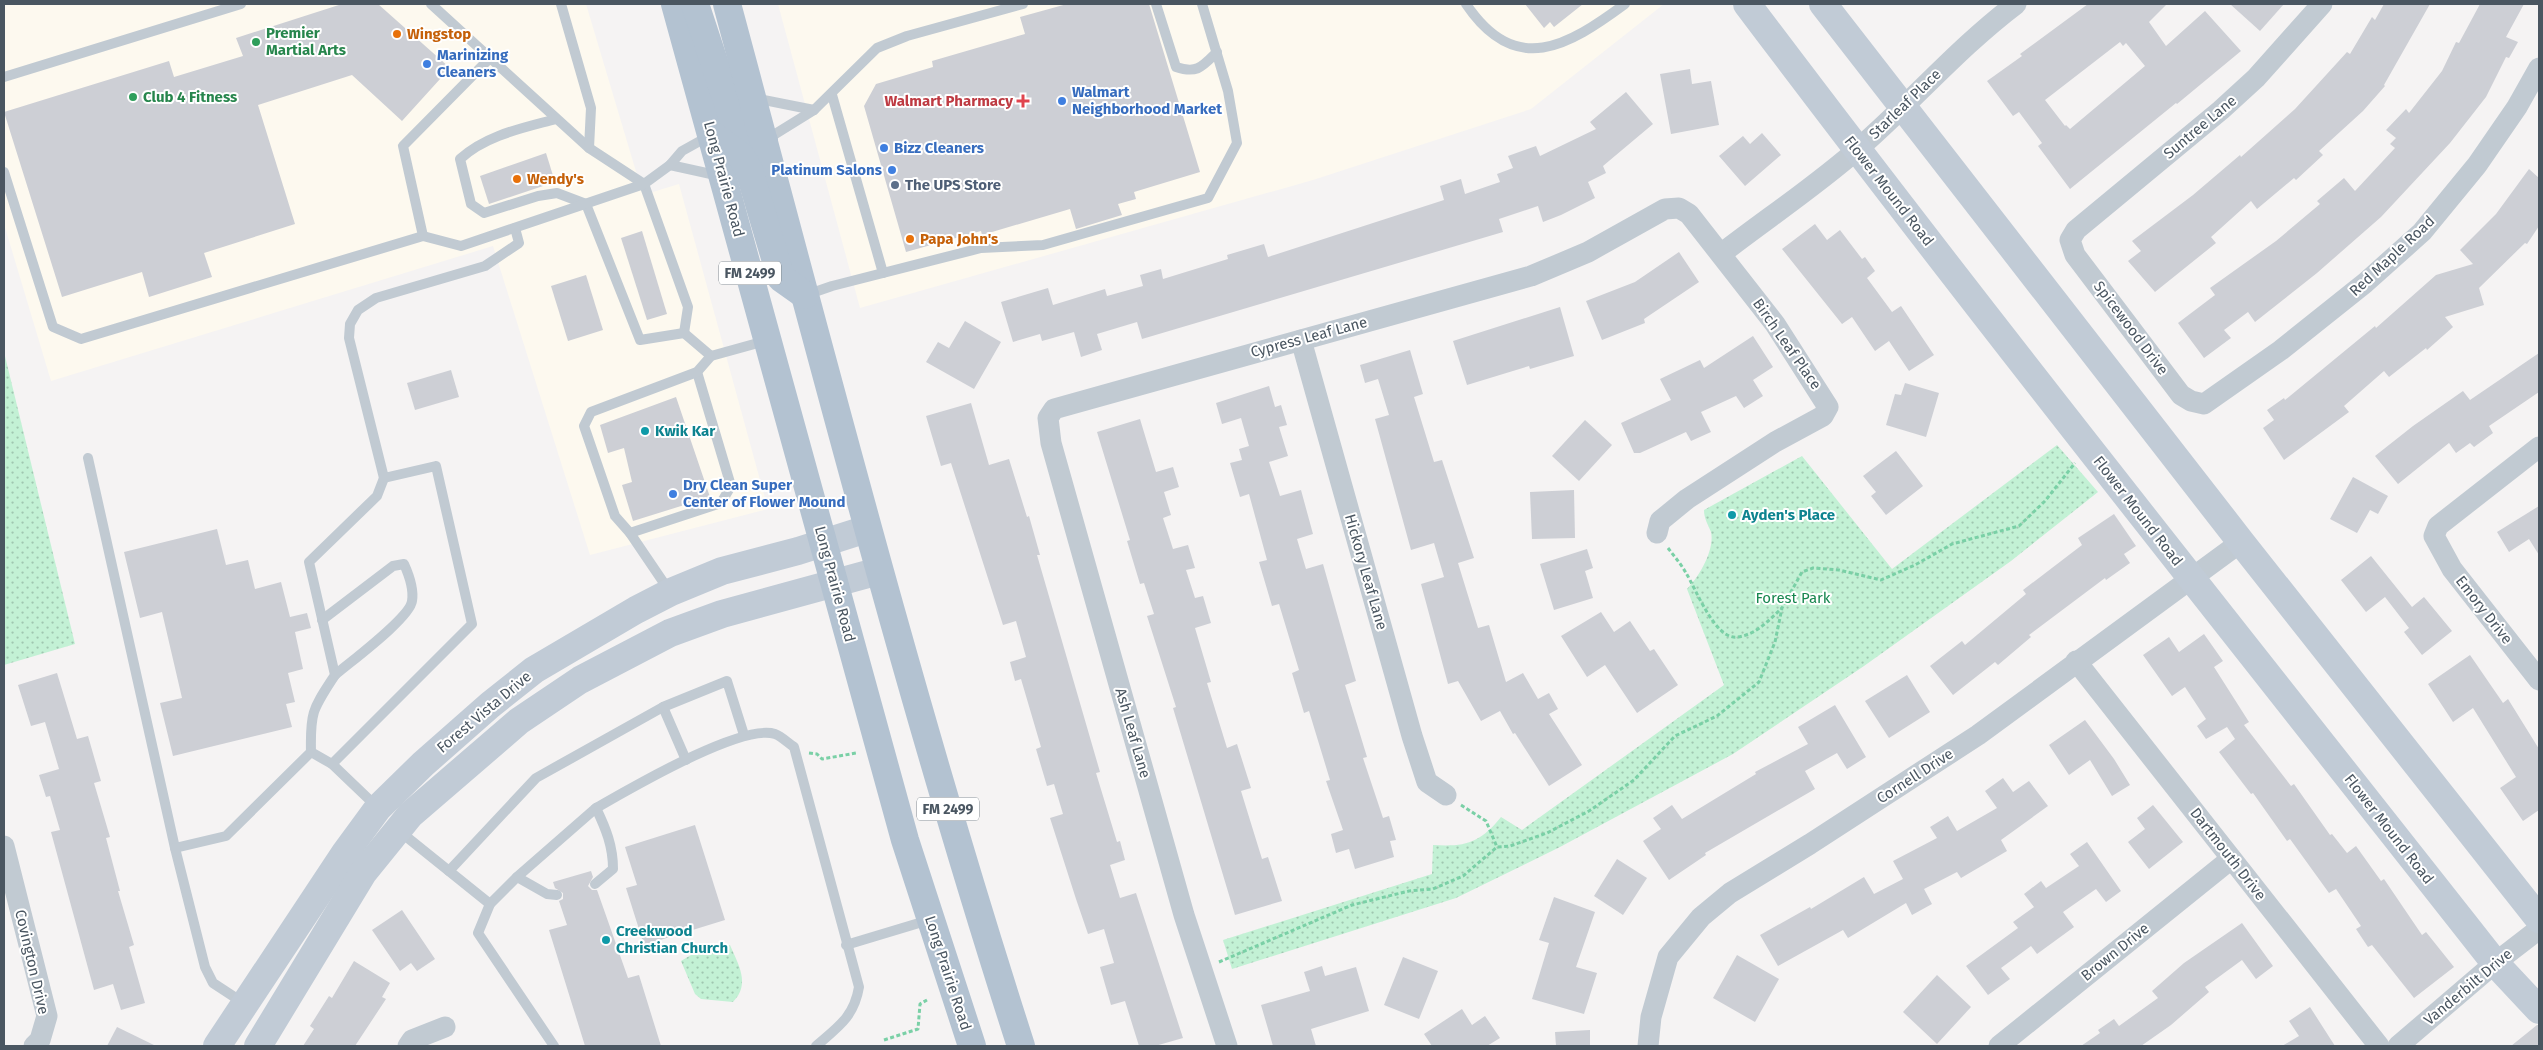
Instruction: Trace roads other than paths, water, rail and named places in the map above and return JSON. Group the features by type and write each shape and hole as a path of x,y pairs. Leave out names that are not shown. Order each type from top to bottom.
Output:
{"main road":[{"name":"Long Prairie Road","path":"675,4 769,340 892,794 972,1046"},
{"path":"695,4 733,119 739,130 764,141"},
{"name":"FM 2499","path":"727,4 867,529 958,846 1021,1046"},
{"name":"Flower Mound Road","path":"1747,4 1857,150 2190,579 2495,964 2539,1010"},
{"path":"1823,4 2241,542 2539,918"},
{"path":"712,135 741,156 749,170 781,278 805,295"},
{"name":"Forest Vista Drive","path":"218,1046 345,853 378,808 423,764 490,705 534,670 670,592 722,571 867,529"},
{"name":"Forest Vista Drive","path":"258,1046 363,873 397,830 463,767 518,721 580,680 670,633 722,614 879,571"},
{"path":"378,808 397,830"}],"street":[{"name":"Starleaf Place","path":"1720,254 1857,150 1904,108 1966,45 2016,4"},
{"name":"Suntree Lane","path":"2070,240 2076,230 2221,110 2256,78 2322,4"},
{"name":"Red Maple Road","path":"2204,404 2281,350 2342,302 2422,232 2476,165 2517,107 2539,68"},
{"name":"Birch Leaf Place","path":"1572,259 1625,233 1665,209 1679,208 1689,214 1775,324 1828,407 1823,416 1775,442 1687,499 1660,521 1657,533"},
{"name":"Spicewood Drive","path":"2070,240 2075,255 2182,394 2191,401 2204,404"},
{"name":"Cypress Leaf Lane","path":"1048,418 1054,409 1065,404 1531,276 1572,259"},
{"name":"Hickory Leaf Lane","path":"1301,340 1412,736 1427,782 1446,795"},
{"name":"Ash Leaf Lane","path":"1048,418 1051,443 1184,915 1227,1046"},
{"name":"Emory Drive","path":"2539,447 2438,526 2434,536 2452,570 2539,680"},
{"name":"Cornell Drive","path":"1648,1046 1651,1017 1668,957 1701,917 1730,893 1970,740 2241,542"},
{"name":"Dartmouth Drive","path":"2076,661 2379,1046"},
{"name":"Covington Drive","path":"4,846 47,1016 40,1040 34,1046"},
{"name":"Brown Drive","path":"2000,1046 2231,859"},
{"name":"Vanderbilt Drive","path":"2398,1046 2539,929"},
{"path":"408,1046 412,1040 445,1027"}],"lane":[{"path":"4,77 242,4"},
{"path":"431,4 589,148 644,184 688,307 684,333"},
{"path":"561,4 591,108 589,148"},
{"path":"764,141 814,110 877,48 907,36 1023,4"},
{"path":"1156,4 1176,67 1190,72 1203,66 1217,52"},
{"path":"805,295 980,248 1043,245 1208,198 1237,143 1228,91 1202,4"},
{"path":"1466,4 1474,16 1492,33 1507,42 1531,50 1567,42 1589,30 1625,4"},
{"path":"423,236 403,146 490,58"},
{"path":"832,94 883,273"},
{"path":"752,97 814,110"},
{"path":"556,119 495,137 474,146 460,159 471,204 484,213 538,196 557,193 586,204 640,340 684,333 711,356"},
{"path":"4,172 53,327 81,339 423,236 461,246 644,184 670,165 682,151 712,135"},
{"path":"670,165 724,178"},
{"path":"335,676 309,562 377,496 384,478 349,338 350,324 358,310 376,298 485,266 519,243 515,228"},
{"path":"670,592 630,534 615,516 584,426 591,412 697,372 711,356 769,340"},
{"path":"630,534 721,503 731,486 697,372"},
{"path":"88,458 175,848 204,967 213,983 246,1005"},
{"path":"332,764 472,624 436,466 384,478"},
{"path":"175,848 226,836 311,752 311,720 314,708 335,676 403,617 412,602 412,592 404,564 394,566 322,620"},
{"path":"449,871 536,778 662,707 727,681 744,735"},
{"path":"662,707 686,760"},
{"path":"554,1046 478,933 490,904 596,808 654,774 744,735 774,734 794,747 846,945 859,987 856,1003 844,1021 816,1046"},
{"path":"311,752 332,764 378,808"},
{"path":"595,884 613,869 613,851 609,836 596,808"},
{"path":"397,830 490,904"},
{"path":"518,877 546,894 558,895"},
{"path":"846,945 931,920"}],"place":[{"name":"Wingstop","path":"397,34"},
{"name":"Premier Martial Arts","path":"256,42"},
{"name":"Marinizing Cleaners","path":"427,64"},
{"name":"Club 4 Fitness","path":"133,97"},
{"name":"Walmart Pharmacy","path":"1023,101"},
{"name":"Walmart Neighborhood Market","path":"1062,101"},
{"name":"Bizz Cleaners","path":"884,148"},
{"name":"Platinum Salons","path":"892,170"},
{"name":"Wendy's","path":"517,179"},
{"name":"The UPS Store","path":"895,185"},
{"name":"Papa John's","path":"910,239"},
{"name":"Kwik Kar","path":"645,431"},
{"name":"Dry Clean Super Center of Flower Mound","path":"673,494"},
{"name":"Ayden's Place","path":"1732,515"},
{"name":"Creekwood Christian Church","path":"606,940"}],"park label":[{"name":"Forest Park","path":"1793,598"}]}
